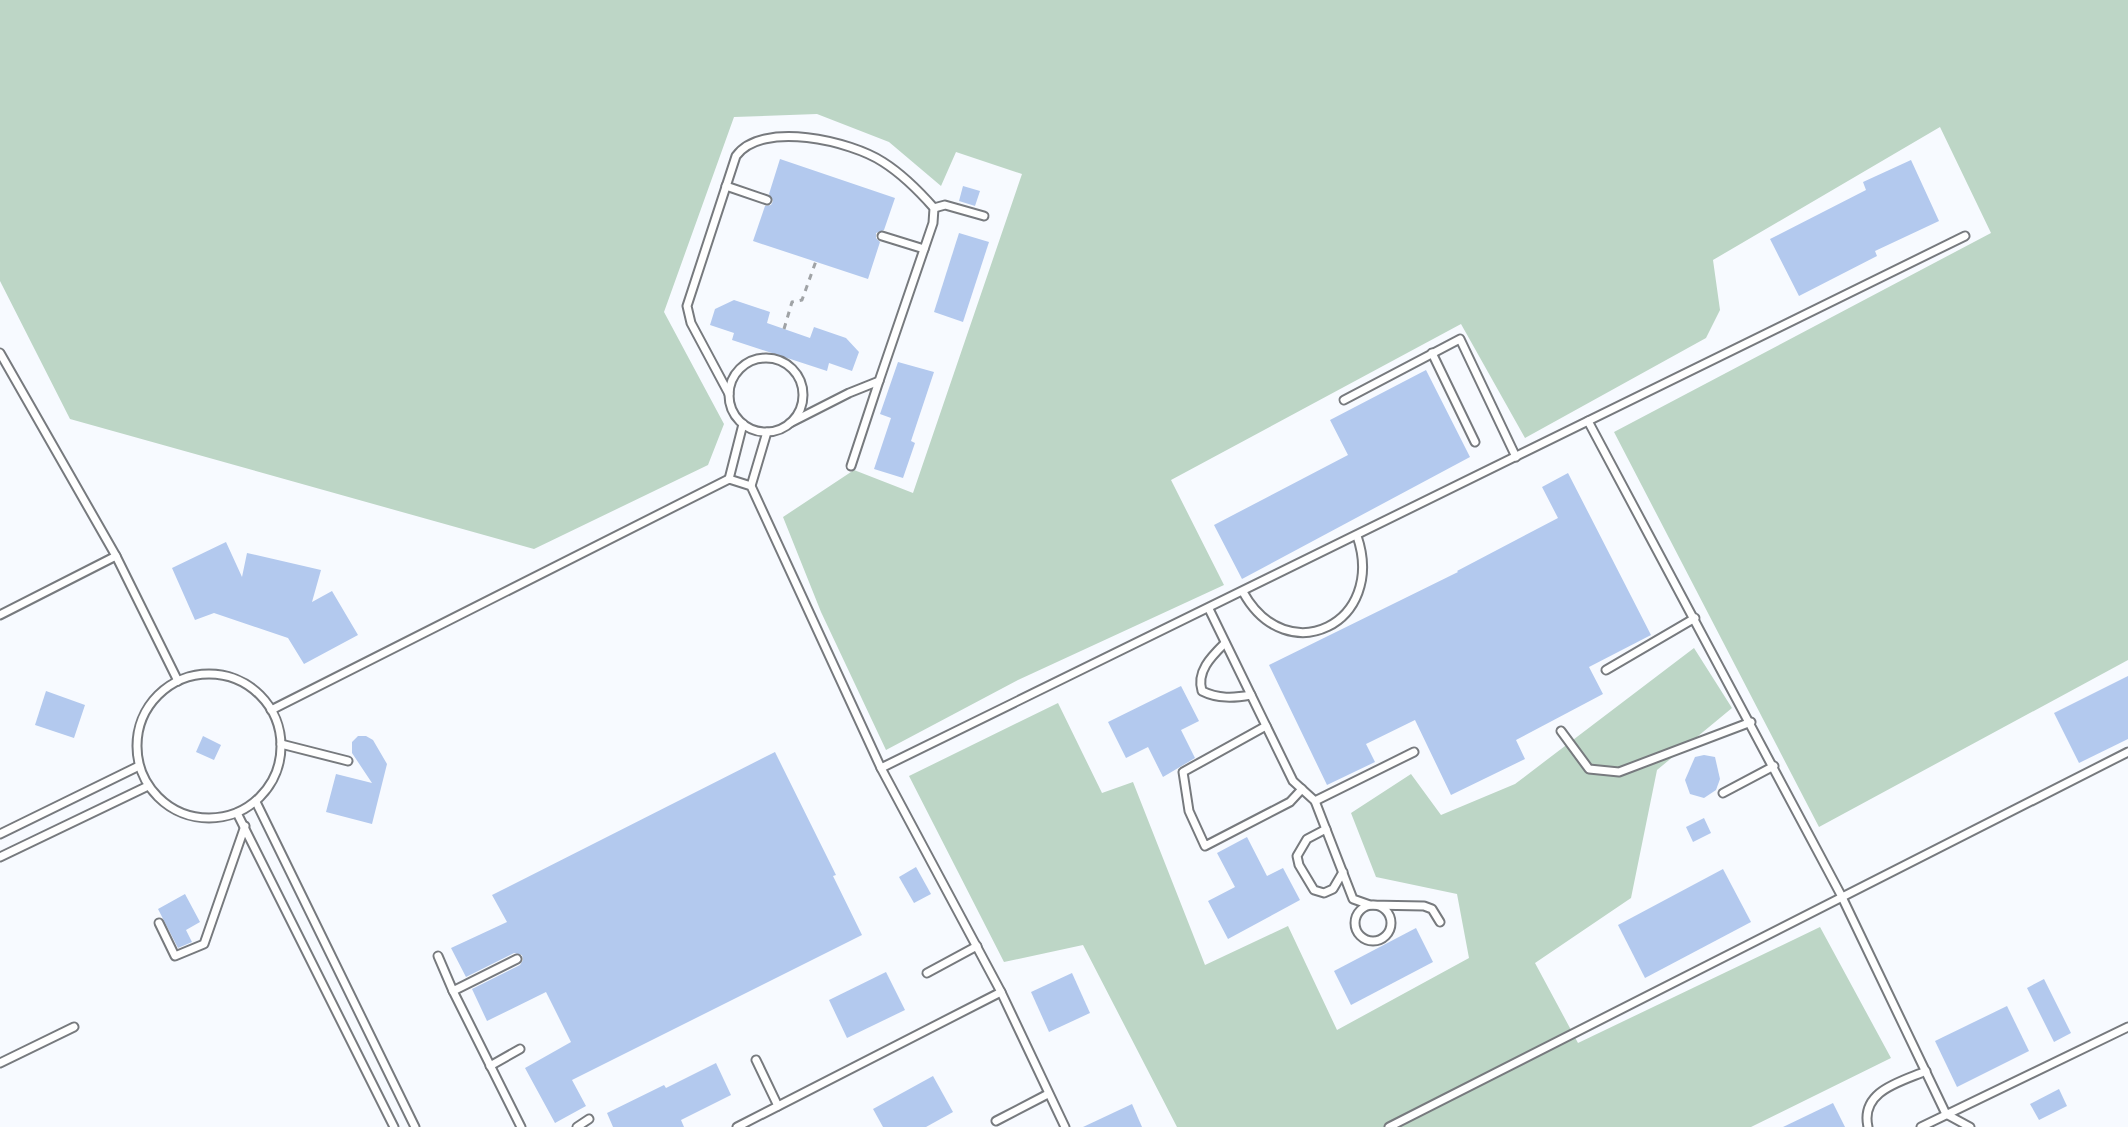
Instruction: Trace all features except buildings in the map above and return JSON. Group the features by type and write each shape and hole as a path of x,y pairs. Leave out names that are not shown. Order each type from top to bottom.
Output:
{"lane":[{"path":"879,381 779,429 767,432 755,430 743,424 731,405 729,394 691,323 687,306 736,156 750,143 772,137 803,138 860,150 883,162 934,208"},
{"path":"726,186 767,200"},
{"path":"934,208 945,205 984,216"},
{"path":"851,466 933,223 934,208"},
{"path":"882,236 924,249"},
{"path":"881,768 1965,236"},
{"path":"1344,400 1460,339 1516,457"},
{"path":"0,353 116,556 178,681"},
{"path":"1432,353 1475,442"},
{"path":"729,394 731,382 746,363 758,359 781,361 792,368 802,390 798,413 790,423"},
{"path":"1588,421 1841,895 1946,1114 1970,1127"},
{"path":"729,479 743,424"},
{"path":"767,432 751,486 881,768 1001,992 1065,1127"},
{"path":"271,710 729,479 751,486"},
{"path":"1243,592 1255,611 1278,627 1291,632 1304,632 1327,626 1351,609 1358,594 1365,564 1357,536"},
{"path":"0,615 116,556"},
{"path":"1209,609 1293,781 1315,801 1353,899 1370,905 1424,906 1432,909 1440,922"},
{"path":"1606,670 1695,618"},
{"path":"1225,643 1205,665 1200,682 1202,691 1224,697 1251,695"},
{"path":"198,675 220,675 240,681 258,693 271,710 281,744 279,765 270,785 256,802 237,813 216,819 195,818 175,811 148,786 139,766 137,737 144,714 158,695 178,681 198,675"},
{"path":"1561,731 1589,769 1619,772 1751,722"},
{"path":"1266,726 1183,772 1189,811 1205,846 1290,802 1302,789"},
{"path":"281,744 348,761"},
{"path":"1315,801 1414,752"},
{"path":"1389,1127 2128,752"},
{"path":"0,834 139,766"},
{"path":"1723,793 1774,766"},
{"path":"0,857 148,786"},
{"path":"256,802 415,1127"},
{"path":"237,813 394,1127"},
{"path":"159,923 175,956 204,944 245,826"},
{"path":"1326,829 1307,839 1297,856 1299,865 1314,890 1324,893 1333,889 1343,872"},
{"path":"1370,905 1387,911 1391,923 1387,934 1377,940 1365,939 1355,926 1360,910 1370,905"},
{"path":"927,973 977,946"},
{"path":"438,956 521,1127"},
{"path":"453,991 517,959"},
{"path":"737,1127 1001,992"},
{"path":"0,1063 74,1027"},
{"path":"1921,1127 2128,1027"},
{"path":"490,1066 520,1049"},
{"path":"756,1060 778,1106"},
{"path":"1868,1127 1868,1108 1880,1091 1926,1071"},
{"path":"996,1121 1048,1094"},
{"path":"577,1127 589,1119"}],"path":[{"path":"784,329 792,302 802,300 816,261"}],"green space":[{"path":"0,0 2128,0 2128,660 1819,827 1614,432 1991,233 1940,127 1713,260 1720,310 1706,338 1525,438 1461,324 1171,480 1224,585 1018,680 886,750 821,612 783,517 854,470 913,493 1022,174 956,152 941,186 889,142 817,114 734,117 664,312 724,424 708,465 534,549 70,419 0,281"},
{"path":"1694,648 1732,708 1657,770 1631,898 1535,963 1578,1043 1820,927 1891,1058 1751,1127 1177,1127 1083,945 1004,962 909,776 1058,703 1102,793 1133,782 1205,965 1288,926 1337,1030 1469,958 1457,894 1376,877 1351,813 1411,774 1441,815 1515,784"}]}
